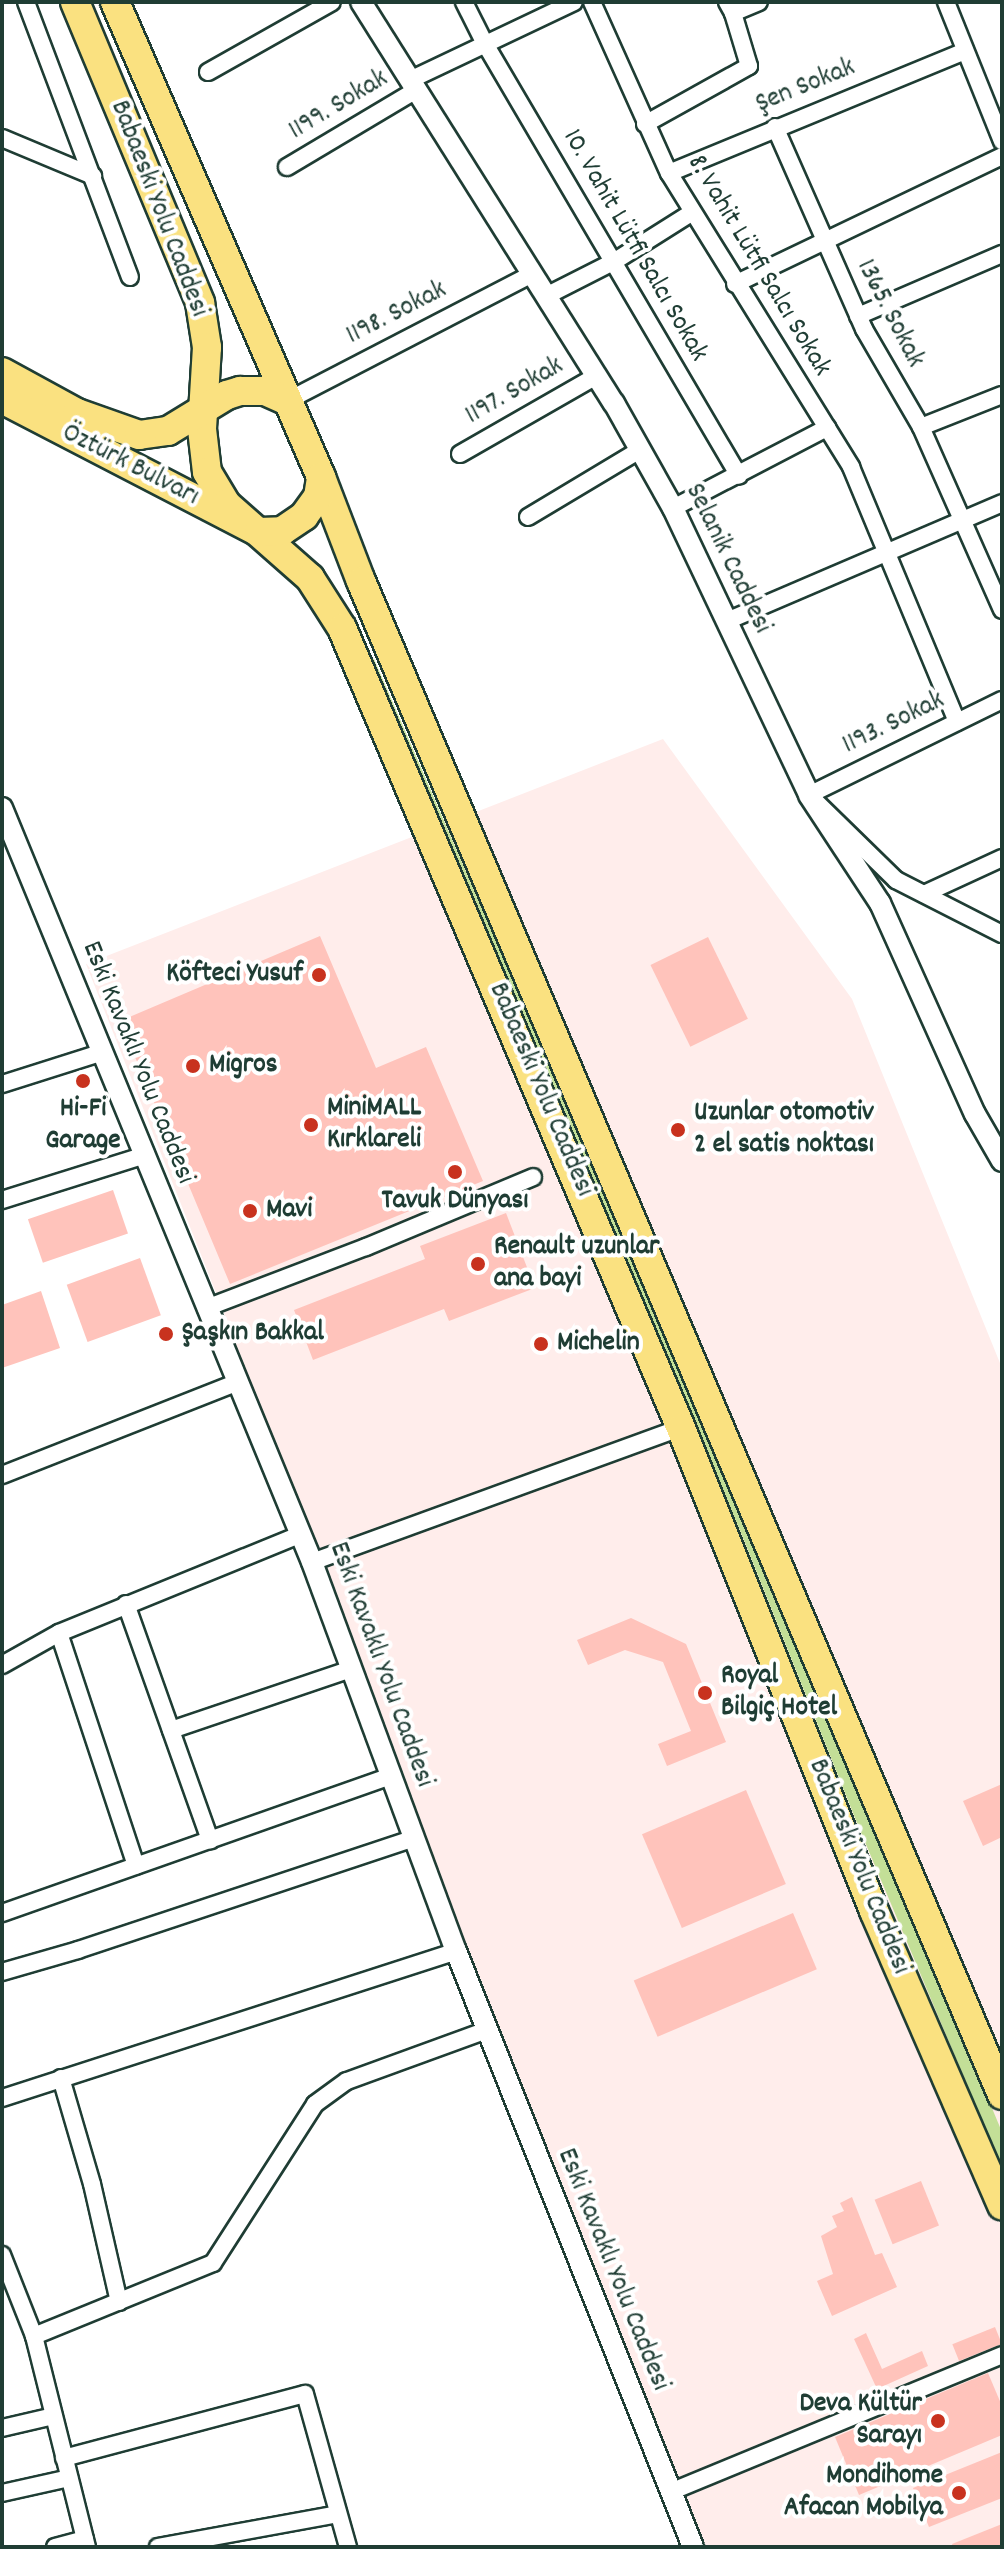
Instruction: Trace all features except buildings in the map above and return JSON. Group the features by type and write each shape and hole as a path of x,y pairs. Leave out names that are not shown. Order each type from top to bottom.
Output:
{"highway":[{"name":"Babaeski Yolu Caddesi","path":"75,2 200,303 207,347 202,411 207,472 226,504 310,578 342,628 681,1428 874,1911 1002,2205"},
{"name":"Babaeski Yolu Caddesi","path":"115,2 321,477 367,594 1002,2095"},
{"name":"Öztürk Bulvarı","path":"2,372 77,413 139,435 168,431 202,411"},
{"path":"202,411 227,395 240,391 265,391 287,401"},
{"name":"Öztürk Bulvarı","path":"2,399 259,532"},
{"path":"259,532 282,531 304,516 318,497 321,477"}],"street":[{"path":"26,2 130,277"},
{"path":"208,72 332,2"},
{"name":"Selanik Caddesi","path":"361,2 596,376 673,508 809,795 880,903 975,1114 1002,1161"},
{"name":"10. Vahit Lütfi Salcı Sokak","path":"464,2 484,42 739,476"},
{"name":"1199. Sokak","path":"287,167 484,42 574,2"},
{"name":"8. Vahit Lütfi Salcı Sokak","path":"592,2 645,124 691,213 851,467 957,722"},
{"path":"645,124 749,66 730,8 759,2"},
{"path":"946,2 963,52 995,104 1002,141"},
{"name":"Şen Sokak","path":"669,173 963,52"},
{"name":"1365. Sokak","path":"775,127 858,316 921,427 1002,610"},
{"path":"2,138 93,176"},
{"path":"735,284 1002,156"},
{"path":"546,296 615,261 691,213"},
{"path":"858,316 1002,254"},
{"name":"1198. Sokak","path":"287,401 532,274"},
{"name":"1197. Sokak","path":"460,454 596,376"},
{"path":"921,427 1002,395"},
{"path":"673,508 827,428"},
{"path":"528,517 640,450"},
{"path":"727,621 1002,503"},
{"name":"1193. Sokak","path":"809,795 1002,700"},
{"path":"809,795 896,880 1002,934"},
{"name":"Eski Kavaklı Yolu Caddesi","path":"2,808 301,1534 456,1951 693,2547"},
{"path":"924,894 1002,858"},
{"path":"2,1084 103,1052"},
{"path":"2,1200 146,1155"},
{"path":"206,1308 366,1247 533,1177"},
{"path":"2,1475 238,1382"},
{"path":"312,1562 681,1428"},
{"path":"2,1665 59,1633 301,1534"},
{"path":"126,1604 210,1840"},
{"path":"59,1633 136,1866"},
{"path":"171,1730 351,1669"},
{"path":"2,1913 390,1776"},
{"path":"2,1972 78,1950 414,1838"},
{"path":"2,2098 456,1951"},
{"path":"34,2336 213,2263 315,2104 347,2081 487,2030"},
{"path":"61,2078 92,2184 119,2302"},
{"path":"2,2255 34,2336 86,2543 55,2547"},
{"path":"670,2492 1002,2355"},
{"path":"64,2458 305,2394 348,2547"},
{"path":"2,2428 54,2416"},
{"path":"2,2493 69,2478"},
{"path":"158,2547 338,2514"}],"shaded area":[{"path":"663,739 852,999 1002,1368 1002,2547 702,2547 390,1776 224,1313 86,964"}],"green space":[{"path":"364,656 374,659 699,1410 1002,2132 1002,2168 857,1823 741,1533"}],"place":[{"name":"Köfteci Yusuf","path":"319,975"},
{"name":"Migros","path":"193,1066"},
{"name":"Hi-Fi Garage","path":"83,1081"},
{"name":"MiniMALL Kırklareli","path":"311,1125"},
{"name":"Uzunlar otomotiv 2 el satis noktası","path":"678,1130"},
{"name":"Tavuk Dünyası","path":"455,1172"},
{"name":"Mavi","path":"250,1211"},
{"name":"Renault uzunlar ana bayi","path":"478,1264"},
{"name":"Şaşkın Bakkal","path":"166,1334"},
{"name":"Michelin","path":"541,1344"},
{"name":"Royal Bilgiç Hotel","path":"705,1693"},
{"name":"Deva Kültür Sarayı","path":"938,2421"},
{"name":"Mondihome Afacan Mobilya","path":"959,2493"}]}
